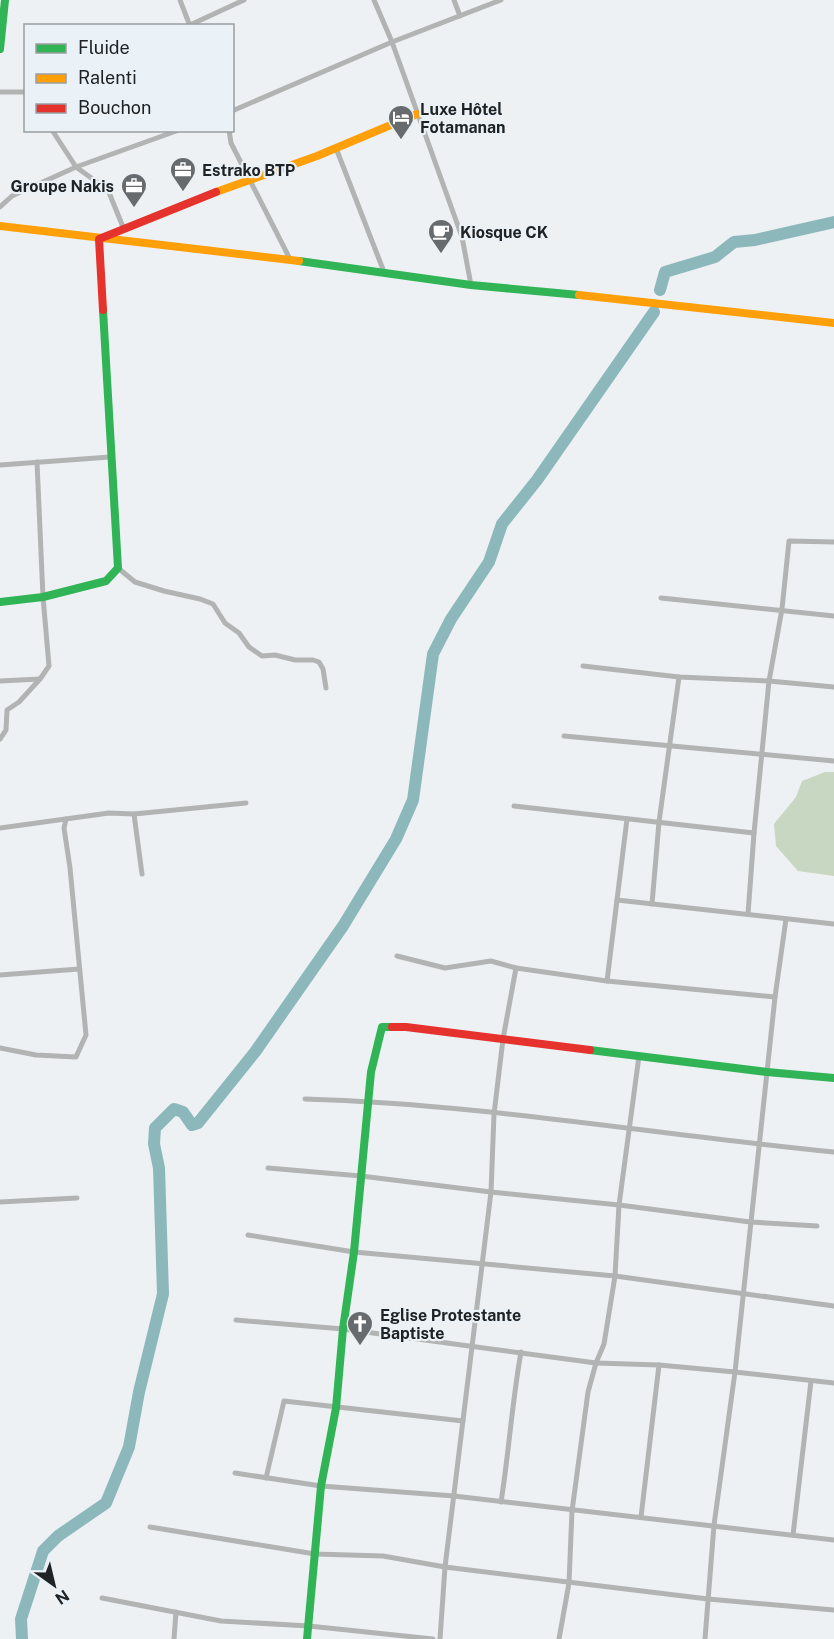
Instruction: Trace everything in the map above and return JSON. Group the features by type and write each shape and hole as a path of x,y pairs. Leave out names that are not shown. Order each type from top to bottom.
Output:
{"street":[{"path":"0,49 5,0"},
{"path":"180,0 190,24"},
{"path":"192,24 244,0"},
{"path":"374,0 392,42 462,237 471,285"},
{"path":"454,0 460,16"},
{"path":"234,110 392,42 501,0"},
{"path":"0,92 24,92"},
{"path":"99,239 123,227 336,148 417,114"},
{"path":"53,132 76,168 108,190 123,227"},
{"path":"0,207 12,196 76,168 174,132"},
{"path":"229,132 231,143 291,261"},
{"path":"336,148 384,273"},
{"path":"0,226 471,285 834,323"},
{"path":"99,239 118,567 135,582 213,604 225,623 239,633 249,647 262,656 275,655 318,662 323,669 326,688"},
{"path":"0,465 110,457"},
{"path":"0,739 6,730 7,710 19,702 49,666 36,462"},
{"path":"748,914 769,681 782,609 789,541 834,542"},
{"path":"0,602 43,597 106,581 118,567"},
{"path":"661,598 834,616"},
{"path":"583,666 679,678 769,681 834,687"},
{"path":"652,904 658,822 679,678"},
{"path":"0,681 40,679"},
{"path":"564,736 834,761"},
{"path":"0,828 109,813 134,814 246,803"},
{"path":"514,806 754,833"},
{"path":"134,814 142,874"},
{"path":"0,1048 36,1055 76,1057 86,1035 64,828 66,819"},
{"path":"607,981 627,819"},
{"path":"617,900 834,924"},
{"path":"705,1639 714,1525 735,1372 775,997 786,919"},
{"path":"397,956 445,968 490,961 516,968 607,981 775,997"},
{"path":"440,1639 445,1567 491,1192 494,1113 502,1039 516,968"},
{"path":"0,975 80,969"},
{"path":"308,1639 321,1486 336,1408 371,1072 382,1027 406,1027 767,1072 834,1078"},
{"path":"559,1639 569,1583 572,1511 588,1392 604,1344 615,1276 619,1205 639,1056"},
{"path":"304,1100 369,1101 494,1113 834,1152"},
{"path":"267,1168 361,1176 750,1222 817,1226"},
{"path":"0,1202 77,1198"},
{"path":"248,1235 354,1252 615,1276 834,1306"},
{"path":"236,1320 343,1329 596,1363 659,1365 834,1383"},
{"path":"501,1502 508,1460 513,1398 521,1352"},
{"path":"640,1517 659,1365"},
{"path":"793,1535 811,1381"},
{"path":"266,1478 284,1401 463,1421"},
{"path":"235,1473 321,1486 454,1496 834,1540"},
{"path":"150,1527 315,1554 383,1556 445,1567 569,1583 708,1599 834,1610"},
{"path":"102,1598 221,1622 309,1626 433,1639"},
{"path":"174,1639 176,1612"}],"green space":[{"path":"825,772 834,772 834,876 798,871 776,846 774,824 796,797 802,781"}],"waterway":[{"path":"660,290 665,272 715,257 734,242 755,240 834,222"},
{"path":"22,1639 21,1619 43,1551 58,1536 106,1503 129,1447 139,1392 163,1294 159,1168 154,1144 155,1128 174,1109 183,1112 192,1125 198,1123 255,1052 343,926 396,839 413,800 433,654 451,619 489,562 502,524 537,480 654,312"}],"traffic: fast":[{"path":"0,49 5,0"},
{"path":"299,261 471,285 579,295"},
{"path":"0,602 43,597 106,581 118,568 103,310"},
{"path":"307,1639 321,1486 336,1408 343,1329 354,1252 371,1072 382,1027 392,1027"},
{"path":"590,1050 834,1078"}],"traffic: slow":[{"path":"216,192 317,156 417,114"},
{"path":"0,226 299,261"},
{"path":"579,295 834,323"}],"traffic: jam":[{"path":"103,310 99,239 216,192"},
{"path":"392,1027 590,1050"}],"place":[{"name":"Luxe Hôtel Fotamanan","path":"401,141"},
{"name":"Estrako BTP","path":"183,193"},
{"name":"Groupe Nakis","path":"134,209"},
{"name":"Kiosque CK","path":"441,255"},
{"name":"Eglise Protestante Baptiste","path":"360,1347"}]}
